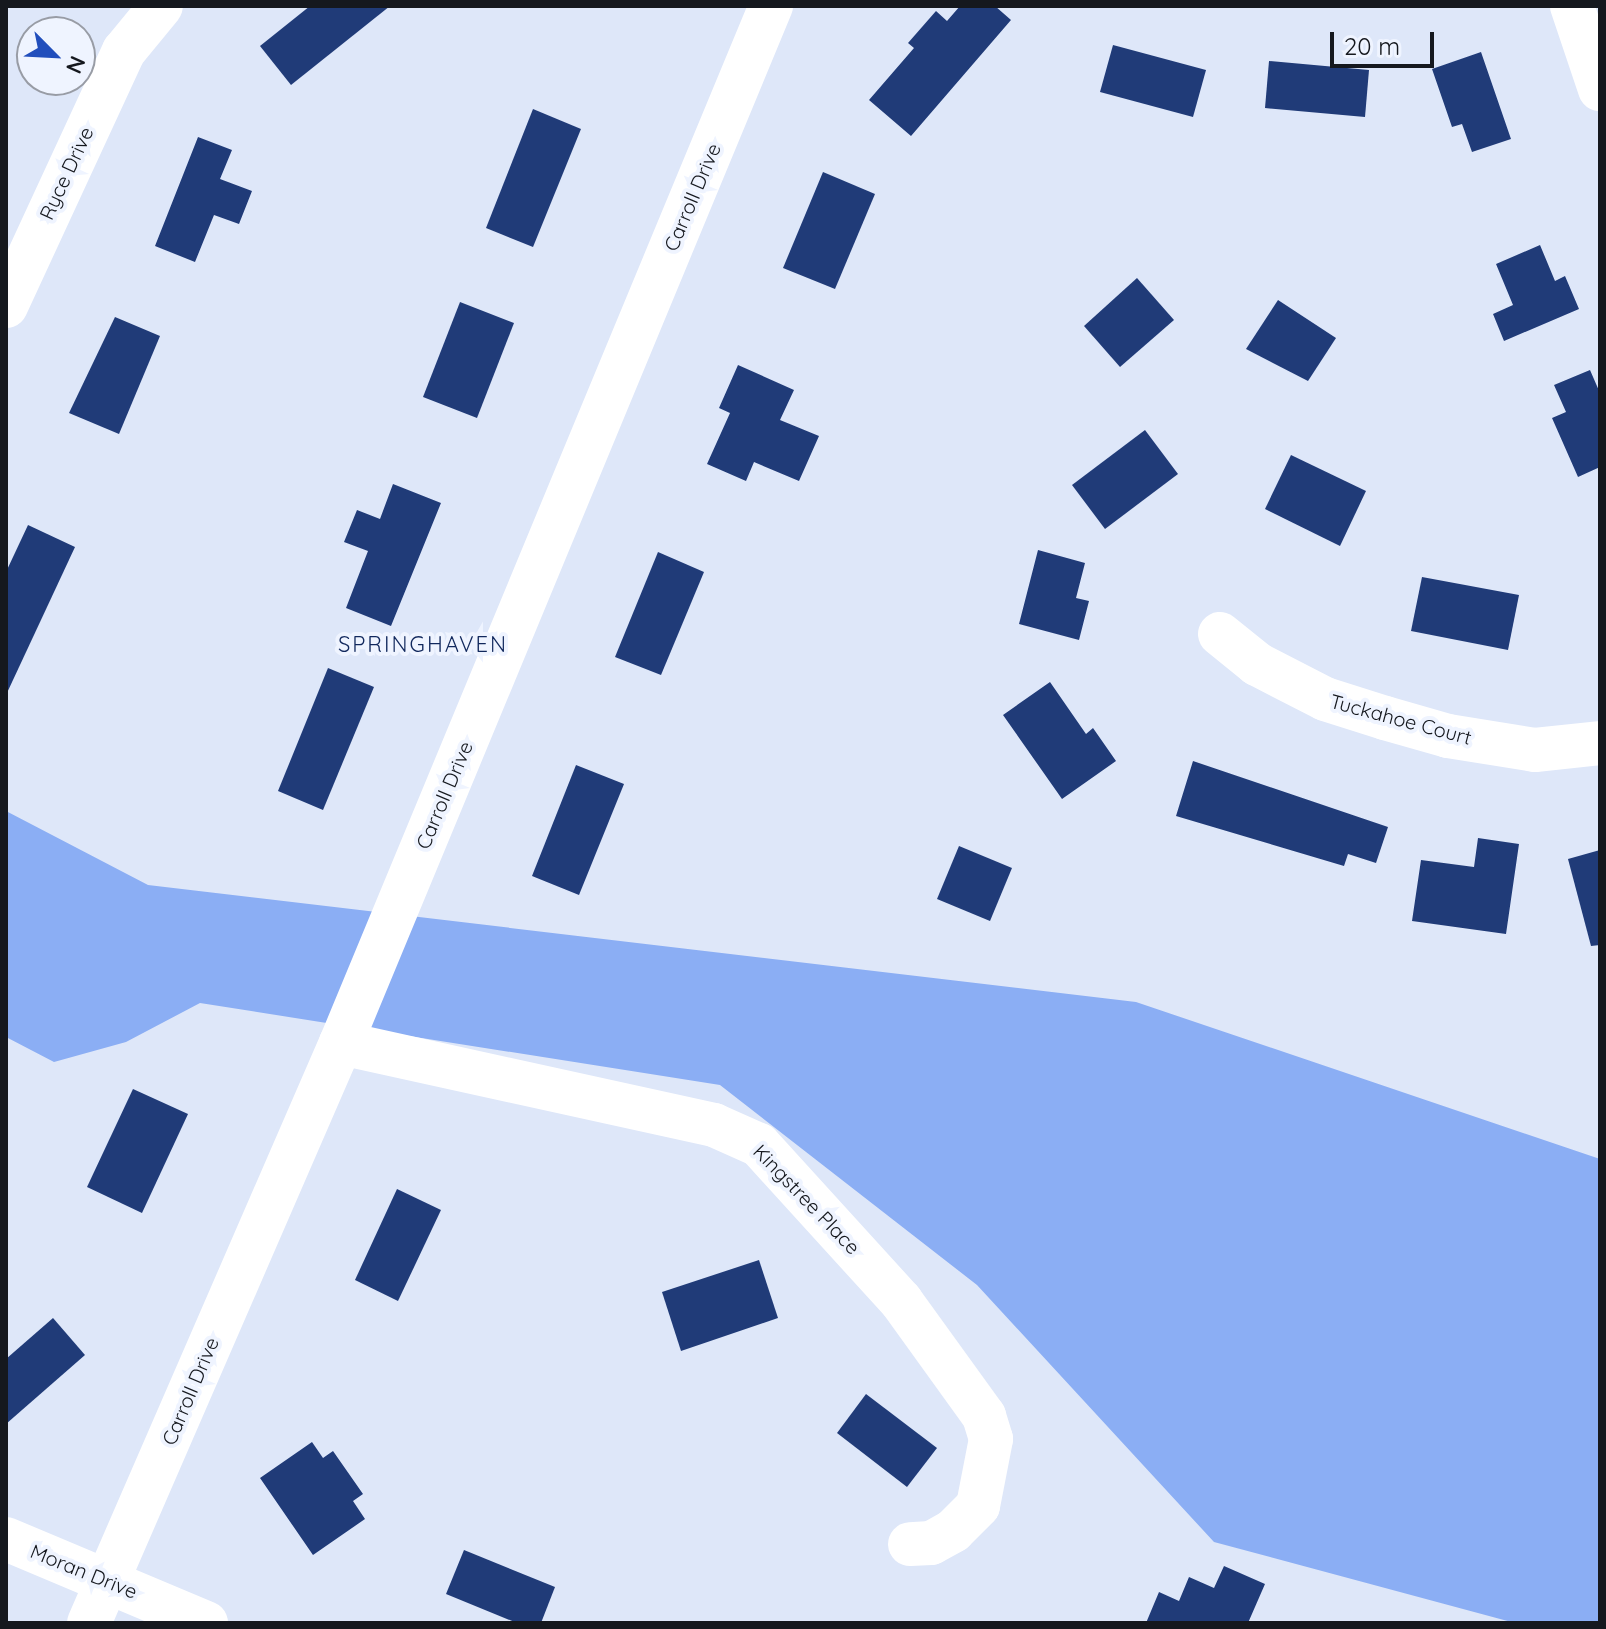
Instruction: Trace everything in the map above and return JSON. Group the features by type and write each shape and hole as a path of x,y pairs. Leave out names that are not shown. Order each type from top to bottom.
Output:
{"street":[{"name":"Ryce Drive","path":"6,306 124,51 161,6"},
{"name":"Carroll Drive","path":"89,1623 341,1043 771,6"},
{"path":"1572,6 1600,89"},
{"name":"Tuckahoe Court","path":"1220,634 1257,664 1325,699 1385,718 1448,736 1535,750 1600,743"},
{"name":"Kingstree Place","path":"341,1043 714,1125 759,1145 901,1301 984,1416 991,1439 978,1506 953,1531 931,1543 910,1544"},
{"name":"Moran Drive","path":"6,1539 206,1623"}],"shaded area":[{"path":"6,811 148,885 1136,1002 1600,1159 1600,1623 1515,1623 1214,1542 977,1285 720,1085 200,1003 126,1042 54,1062 6,1037"}],"building":[{"path":"310,6 390,6 291,85 260,46"},
{"path":"960,6 995,6 1011,20 911,136 869,100 914,48 908,43 936,11 947,21"},
{"path":"1113,45 1206,70 1193,117 1100,92"},
{"path":"1481,52 1511,139 1472,152 1462,124 1452,127 1432,69"},
{"path":"1269,61 1369,70 1365,117 1265,108"},
{"path":"533,109 581,129 533,247 486,228"},
{"path":"198,137 232,150 220,179 252,191 239,224 214,215 195,262 155,246"},
{"path":"823,172 875,194 835,289 783,268"},
{"path":"1540,245 1555,281 1565,276 1579,309 1504,341 1493,314 1513,305 1496,264"},
{"path":"1137,278 1174,320 1120,367 1084,326"},
{"path":"1278,300 1336,338 1308,381 1246,349"},
{"path":"460,302 514,323 477,418 423,397"},
{"path":"115,317 160,336 119,434 69,413"},
{"path":"738,365 794,390 780,420 819,436 799,481 754,462 746,481 707,464 730,413 719,408"},
{"path":"1590,370 1600,393 1600,467 1578,477 1552,418 1566,412 1554,385"},
{"path":"1145,430 1178,474 1105,529 1072,485"},
{"path":"1291,455 1366,491 1340,546 1265,509"},
{"path":"393,484 441,503 391,626 346,608 368,551 344,542 357,510 380,519"},
{"path":"28,525 75,547 6,695 6,572"},
{"path":"1038,550 1085,563 1076,598 1089,601 1079,640 1019,624"},
{"path":"658,552 704,572 661,675 615,657"},
{"path":"1422,577 1519,595 1508,650 1411,631"},
{"path":"328,668 374,687 323,810 278,791"},
{"path":"1050,682 1086,734 1093,728 1116,761 1062,799 1003,715"},
{"path":"1193,761 1388,827 1376,863 1348,854 1344,866 1176,816"},
{"path":"576,765 624,784 579,895 532,876"},
{"path":"1478,838 1519,844 1506,934 1412,921 1421,860 1474,867"},
{"path":"959,846 1012,868 990,921 937,899"},
{"path":"1600,850 1600,945 1591,946 1568,859"},
{"path":"133,1089 188,1114 142,1213 87,1187"},
{"path":"397,1189 441,1210 398,1301 355,1280"},
{"path":"759,1260 778,1318 681,1351 662,1292"},
{"path":"53,1318 85,1355 6,1424 6,1359"},
{"path":"866,1394 937,1448 907,1487 837,1433"},
{"path":"312,1442 323,1458 333,1451 363,1494 353,1501 365,1519 313,1555 260,1478"},
{"path":"464,1550 555,1587 541,1623 517,1623 446,1594"},
{"path":"1224,1566 1265,1584 1248,1623 1146,1623 1159,1592 1179,1601 1189,1577 1214,1588"}],"district":[{"name":"SPRINGHAVEN","path":"423,645"}]}
